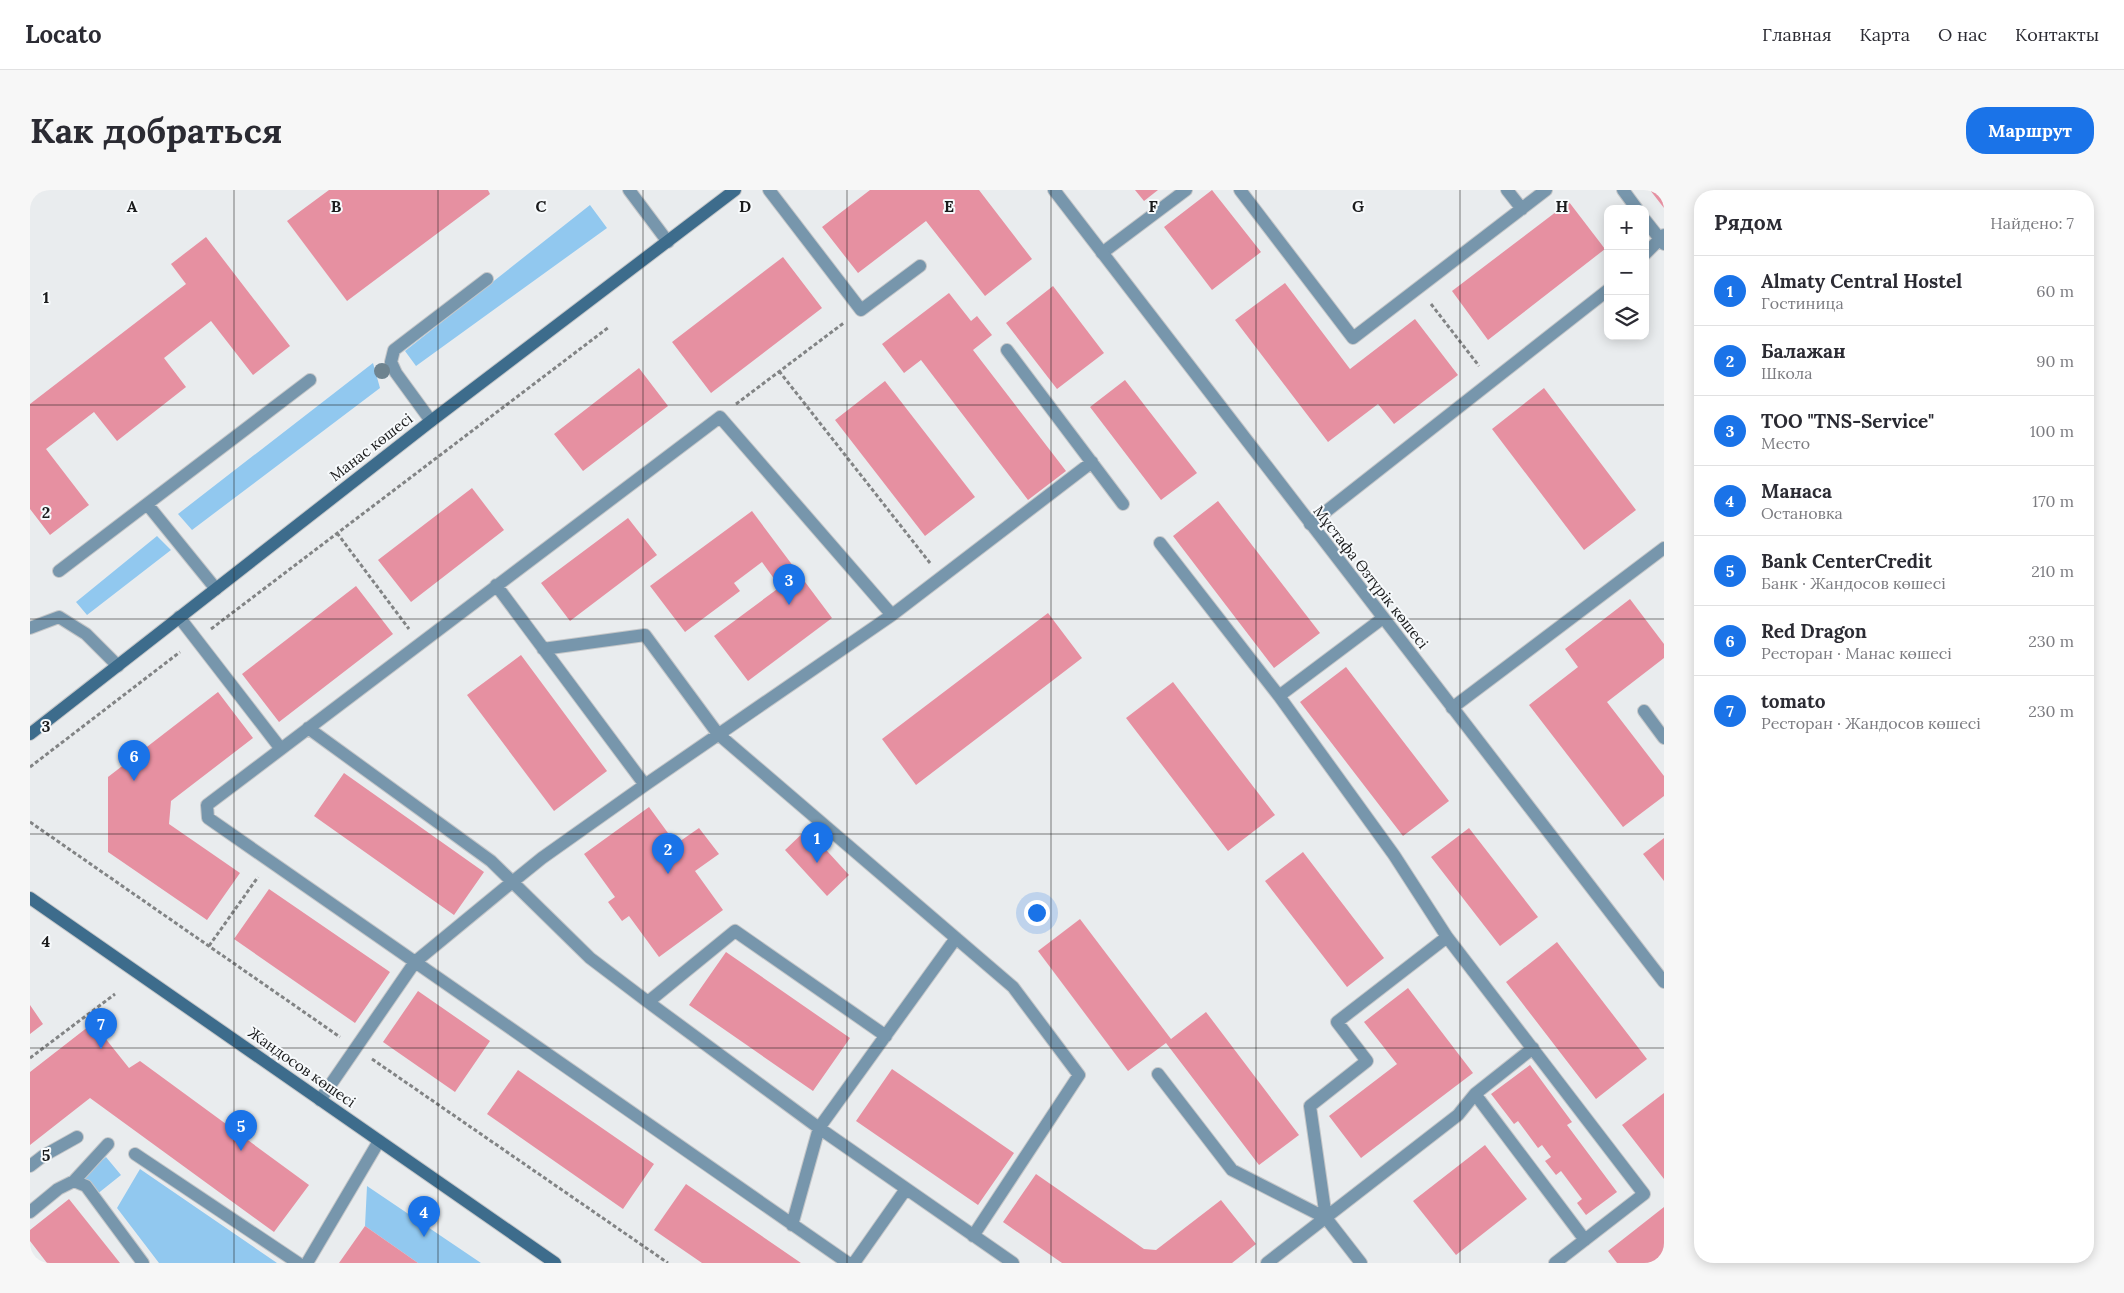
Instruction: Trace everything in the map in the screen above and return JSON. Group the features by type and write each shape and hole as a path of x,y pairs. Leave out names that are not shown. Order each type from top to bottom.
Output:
{"street":[{"path":"629,190 668,242"},
{"name":"Манас көшесі","path":"30,734 431,421 736,190"},
{"path":"769,190 861,310 920,266"},
{"name":"Мұстафа Өзтүрік көшесі","path":"1054,190 1664,982"},
{"path":"1102,252 1186,190"},
{"path":"1240,190 1353,338 1546,190"},
{"path":"1507,190 1522,209"},
{"path":"1623,190 1634,205"},
{"path":"1649,224 1663,239 1649,251"},
{"path":"431,421 396,373 391,362 394,350 487,279"},
{"path":"1310,524 1604,293"},
{"path":"1007,350 1123,504"},
{"path":"59,571 310,380"},
{"path":"848,1263 208,818 207,805 720,417 892,615"},
{"path":"320,1100 415,962 542,858 892,615 1092,462"},
{"path":"147,504 216,589"},
{"path":"1160,543 1279,696 1394,855 1447,937 1644,1194 1556,1263"},
{"path":"1452,708 1664,548"},
{"path":"496,586 645,785"},
{"path":"30,628 59,617 86,634 118,666"},
{"path":"180,617 281,749"},
{"path":"1279,696 1383,618"},
{"path":"543,649 644,635 718,734 1013,987 1079,1075 973,1236"},
{"path":"1644,711 1664,738"},
{"path":"308,728 491,861 511,883 590,958 819,1128 1013,1263"},
{"name":"Жандосов көшесі","path":"30,898 555,1263"},
{"path":"648,1002 735,931 886,1036"},
{"path":"1326,1218 1310,1106 1367,1062 1337,1022 1447,937"},
{"path":"792,1225 819,1128 956,938"},
{"path":"1267,1263 1458,1115 1475,1094 1533,1048"},
{"path":"1158,1074 1232,1170 1326,1218 1361,1263"},
{"path":"1475,1094 1585,1240"},
{"path":"30,1166 43,1156 77,1137"},
{"path":"307,1263 379,1140"},
{"path":"30,1212 58,1189 74,1181 108,1144"},
{"path":"135,1154 298,1263"},
{"path":"74,1181 86,1186 143,1263"},
{"path":"854,1263 906,1189"}],"path":[{"path":"1419,288 1492,383"},
{"path":"720,417 861,310"},
{"path":"30,767 609,327"},
{"path":"780,371 941,577"},
{"path":"337,533 420,644"},
{"path":"209,946 269,861"},
{"path":"30,1058 115,994"}],"shaded area":[{"path":"590,205 607,228 416,366 405,351"},
{"path":"373,363 380,388 192,530 178,514"},
{"path":"157,536 171,550 87,615 76,602"},
{"path":"106,1157 121,1175 96,1195 81,1177"},
{"path":"140,1169 277,1263 159,1263 117,1208"},
{"path":"367,1186 481,1263 418,1263 365,1226"}],"building":[{"path":"329,190 488,190 490,194 347,301 287,221"},
{"path":"870,190 979,190 1032,259 985,296 926,221 858,273 822,227"},
{"path":"1135,190 1158,190 1144,201"},
{"path":"1212,190 1261,252 1212,290 1164,227"},
{"path":"1650,190 1664,190 1664,208"},
{"path":"1569,202 1604,248 1604,250 1488,340 1452,291"},
{"path":"206,237 290,346 253,375 211,321 164,358 186,387 117,441 94,412 46,449 89,505 50,535 30,509 30,404 186,284 171,264"},
{"path":"783,257 822,308 711,393 672,342"},
{"path":"1285,283 1350,369 1415,319 1458,375 1394,424 1378,404 1328,442 1235,320"},
{"path":"1053,286 1104,353 1057,389 1006,323"},
{"path":"949,293 971,321 977,316 992,335 973,350 1066,471 1028,500 921,360 904,373 882,344"},
{"path":"639,368 668,406 583,471 554,434"},
{"path":"1125,380 1197,473 1161,500 1090,407"},
{"path":"885,381 975,497 925,536 835,420"},
{"path":"1544,388 1636,510 1584,550 1492,429"},
{"path":"472,488 504,530 411,602 378,560"},
{"path":"1218,501 1320,633 1274,668 1173,536"},
{"path":"752,511 832,618 748,681 714,636 780,587 762,562 734,583 740,591 685,632 650,586"},
{"path":"628,518 657,555 570,621 541,583"},
{"path":"356,586 393,634 279,722 242,674"},
{"path":"1630,599 1664,644 1664,658 1607,702 1664,776 1664,796 1623,827 1529,705 1578,667 1565,649"},
{"path":"1048,613 1082,658 916,785 882,739"},
{"path":"521,655 607,771 554,811 467,695"},
{"path":"1346,667 1449,801 1403,836 1300,702"},
{"path":"1173,682 1275,815 1228,851 1126,718"},
{"path":"218,692 253,738 171,801 169,824 240,873 207,920 108,852 108,777"},
{"path":"344,773 484,872 454,915 314,816"},
{"path":"649,807 676,844 699,828 719,854 695,871 723,910 659,957 629,916 622,921 608,902 615,897 584,854"},
{"path":"1469,828 1538,917 1500,946 1431,857"},
{"path":"807,829 849,875 827,896 785,850"},
{"path":"1664,838 1664,881 1643,854"},
{"path":"1303,852 1384,958 1347,987 1265,881"},
{"path":"269,889 390,972 355,1023 234,939"},
{"path":"1080,919 1171,1039 1206,1012 1299,1135 1259,1165 1166,1043 1128,1071 1038,951"},
{"path":"1557,942 1647,1059 1596,1099 1506,982"},
{"path":"726,952 850,1038 813,1091 689,1005"},
{"path":"1408,988 1473,1073 1361,1158 1329,1116 1397,1064 1364,1022"},
{"path":"418,991 490,1041 455,1092 383,1042"},
{"path":"30,1005 43,1024 30,1034"},
{"path":"93,1023 129,1068 140,1061 309,1185 274,1232 90,1098 30,1145 30,1072"},
{"path":"1530,1065 1572,1122 1567,1125 1617,1192 1586,1215 1577,1203 1582,1199 1561,1171 1556,1175 1545,1161 1551,1157 1542,1145 1538,1148 1518,1121 1514,1124 1491,1094"},
{"path":"892,1069 1014,1153 978,1205 856,1121"},
{"path":"518,1070 654,1164 623,1209 487,1114"},
{"path":"1664,1093 1664,1179 1622,1125"},
{"path":"1485,1145 1527,1199 1456,1255 1413,1201"},
{"path":"1036,1174 1144,1249 1156,1250 1221,1200 1256,1244 1232,1263 1062,1263 1003,1222"},
{"path":"686,1184 801,1263 702,1263 654,1230"},
{"path":"69,1199 120,1263 47,1263 30,1241 30,1230"},
{"path":"1664,1207 1664,1263 1617,1263 1608,1251"},
{"path":"365,1226 418,1263 339,1263"}],"place":[{"name":"ТОО \"TNS-Service\"","path":"789,605"},
{"name":"Red Dragon","path":"134,781"},
{"name":"Almaty Central Hostel","path":"817,863"},
{"name":"Балажан","path":"668,874"},
{"name":"tomato","path":"101,1049"},
{"name":"Bank CenterCredit","path":"241,1151"},
{"name":"Манаса","path":"424,1237"}]}
